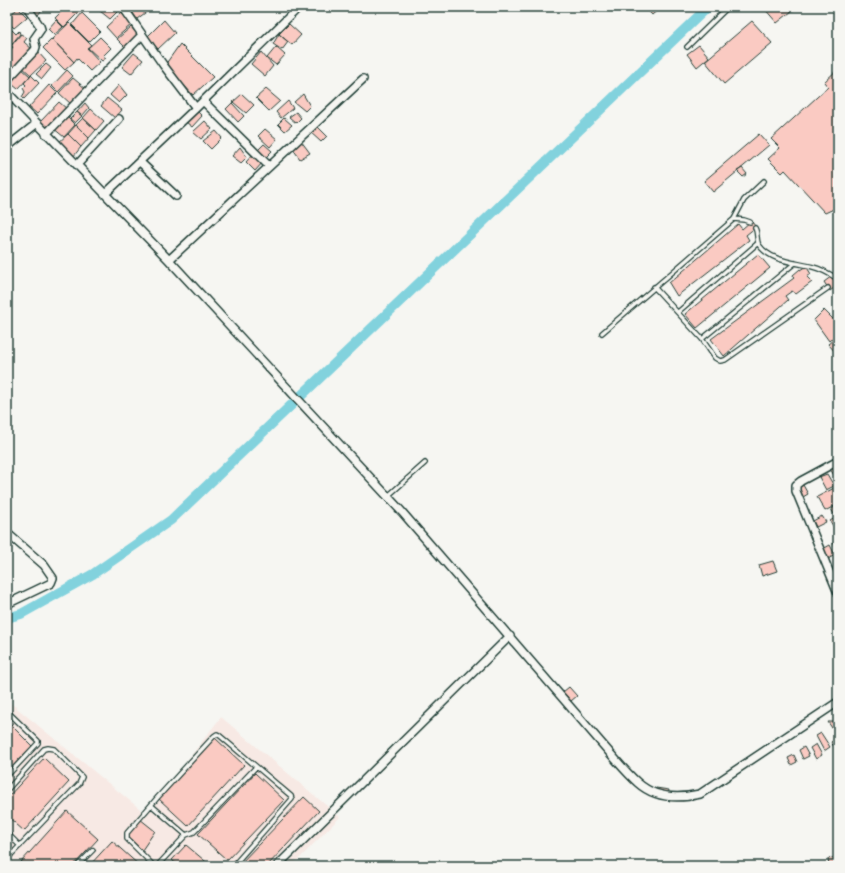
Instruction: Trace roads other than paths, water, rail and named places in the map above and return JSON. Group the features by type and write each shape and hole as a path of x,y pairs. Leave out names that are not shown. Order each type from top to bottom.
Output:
{"street":[{"path":"7,80 35,50 36,47 34,39 42,30 27,7"},
{"path":"123,7 196,108"},
{"path":"105,194 204,101 296,10"},
{"path":"46,134 142,35"},
{"path":"169,260 363,78"},
{"path":"7,92 36,124 169,260 388,496 616,760 638,783 654,794 674,797 689,797 700,794 838,702"},
{"path":"204,101 270,166"},
{"path":"77,165 119,119"},
{"path":"7,147 36,124"},
{"path":"140,162 176,196"},
{"path":"838,461 800,481 796,485 796,491 838,592"},
{"path":"7,533 44,565 53,578 51,583 7,604"},
{"path":"277,866 510,636"}],"lane":[{"path":"687,47 728,7"},
{"path":"602,333 734,219 744,200 764,181"},
{"path":"734,219 750,222"},
{"path":"755,228 758,243 768,253 795,263 815,267 827,272 837,281"},
{"path":"678,312 758,243"},
{"path":"702,339 795,263"},
{"path":"654,287 702,339 715,358 720,361 725,360 828,288"},
{"path":"388,496 425,463"},
{"path":"7,711 38,741 38,743 7,776"},
{"path":"233,866 292,799 291,796 217,734 138,819 126,835 127,839 156,866 186,835 194,832 256,767"},
{"path":"7,790 44,749 48,748 54,749 82,777 79,784 7,860"},
{"path":"152,805 186,835"},
{"path":"7,833 20,846"},
{"path":"77,866 93,850"}],"waterway":[{"path":"7,618 21,614 93,574 171,520 708,7"}]}
